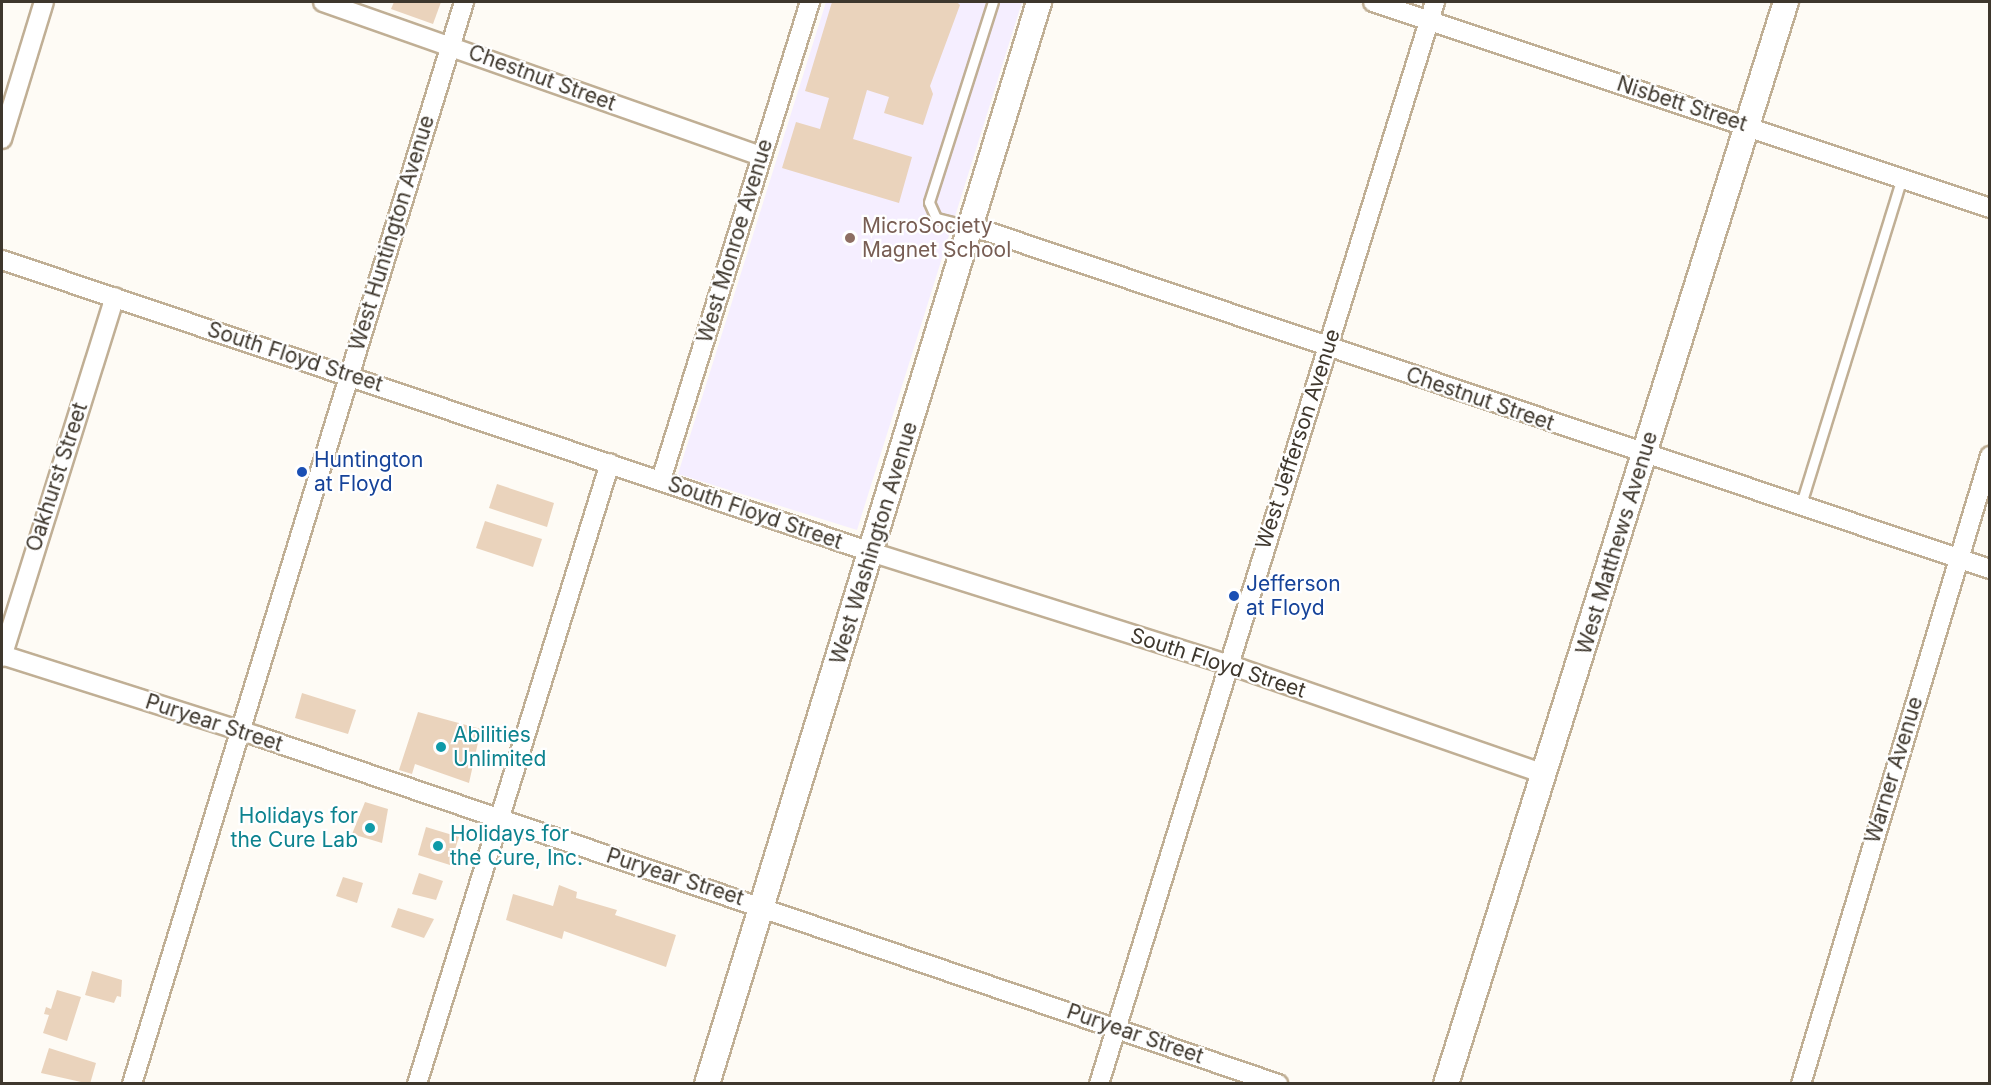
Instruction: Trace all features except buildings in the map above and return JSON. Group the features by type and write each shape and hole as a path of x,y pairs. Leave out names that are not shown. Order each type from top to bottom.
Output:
{"street":[{"path":"2,139 44,2"},
{"name":"Chestnut Street","path":"323,2 761,156"},
{"name":"West Huntington Avenue","path":"132,1083 464,2"},
{"name":"West Monroe Avenue","path":"661,480 810,2"},
{"name":"West Washington Avenue","path":"707,1083 760,906 872,552 1039,2"},
{"name":"Nisbett Street","path":"1373,2 1989,207"},
{"name":"West Jefferson Avenue","path":"1099,1083 1227,664 1435,2"},
{"name":"West Matthews Avenue","path":"1446,1083 1786,2"},
{"name":"Chestnut Street","path":"971,226 1644,456 1989,569"},
{"name":"South Floyd Street","path":"2,260 872,552 1227,664 1544,774"},
{"name":"Oakhurst Street","path":"2,656 115,297"},
{"name":"Warner Avenue","path":"1801,1083 1989,456"},
{"path":"417,1083 497,818 610,463"},
{"name":"Puryear Street","path":"2,656 240,730 1278,1083"}],"lane":[{"path":"971,226 936,218 929,202 993,2"},
{"path":"1800,507 1902,178"}],"shaded area":[{"name":"MicroSociety Magnet School","path":"826,2 1022,2 857,530 678,474"}],"place":[{"name":"MicroSociety Magnet School","path":"850,238"},
{"name":"Huntington at Floyd","path":"302,472"},
{"name":"Jefferson at Floyd","path":"1234,596"},
{"name":"Abilities Unlimited","path":"441,747"},
{"name":"Holidays for the Cure Lab","path":"370,828"},
{"name":"Holidays for the Cure, Inc.","path":"438,846"}]}
